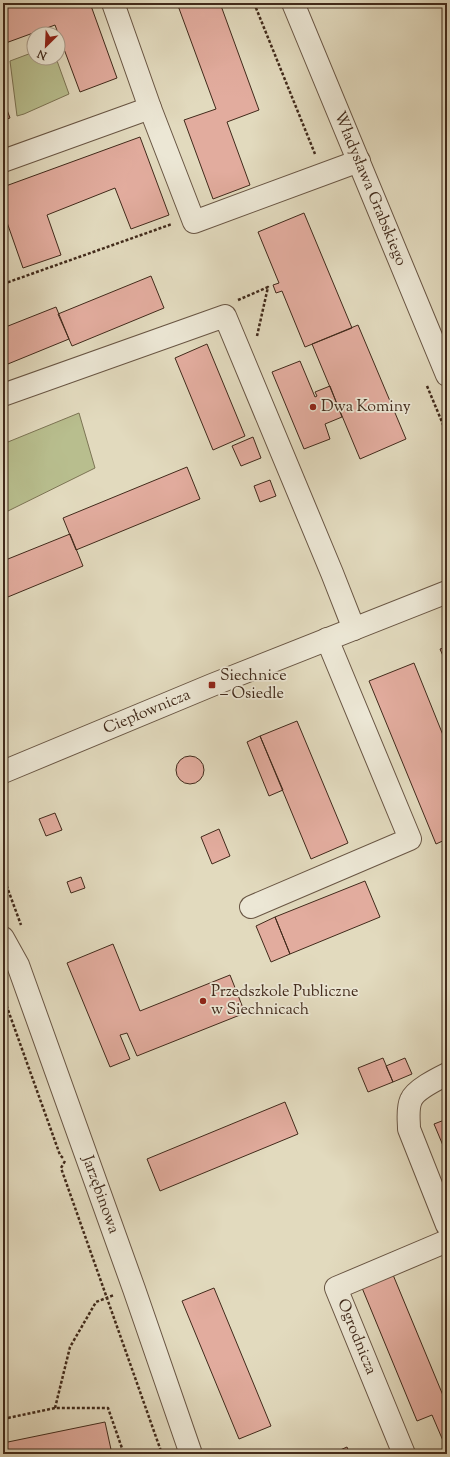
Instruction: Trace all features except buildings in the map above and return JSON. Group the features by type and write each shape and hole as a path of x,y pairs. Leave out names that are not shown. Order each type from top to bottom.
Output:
{"street":[{"path":"113,3 150,108 194,222 359,161"},
{"name":"Władysława Grabskiego","path":"293,3 447,375"},
{"path":"3,161 150,108"},
{"path":"3,395 226,316 354,629"},
{"name":"Ciepłownicza","path":"3,772 198,691 447,592"},
{"path":"251,907 410,839 327,639"},
{"name":"Jarzębinowa","path":"3,938 18,965 134,1289 191,1454"},
{"path":"447,1074 418,1092 411,1100 408,1113 409,1129 447,1225"},
{"name":"Ogrodnicza","path":"404,1454 336,1288 447,1241"}],"path":[{"path":"254,3 323,174"},
{"path":"3,284 174,224 192,216"},
{"path":"235,302 268,287 256,338"},
{"path":"3,996 16,1033"},
{"path":"68,1156 61,1168 162,1454"},
{"path":"55,1408 70,1347 96,1302 134,1289"},
{"path":"3,1419 55,1408 108,1408 124,1454"}],"green space":[{"path":"26,55 26,66 59,66 69,94 17,116 10,61"},
{"path":"79,413 95,468 6,512 3,506 3,444"}],"place":[{"name":"Dwa Kominy","path":"313,407"},
{"name":"Siechnice – Osiedle","path":"212,685"},
{"name":"Przedszkole Publiczne w Siechnicach","path":"203,1001"}]}
